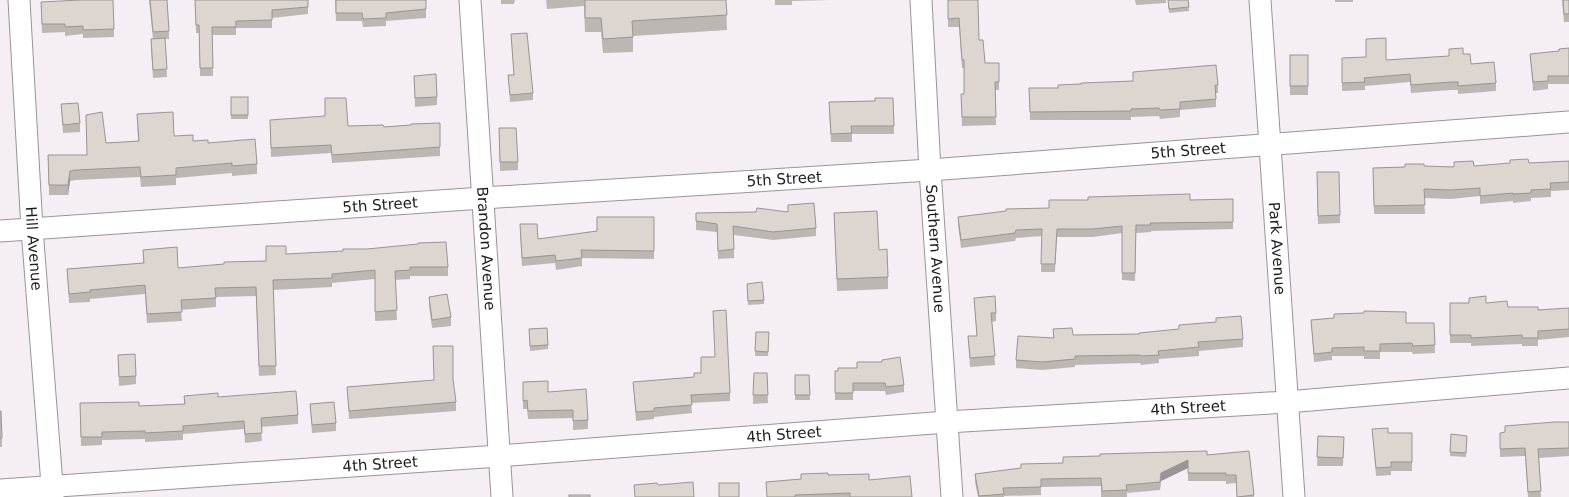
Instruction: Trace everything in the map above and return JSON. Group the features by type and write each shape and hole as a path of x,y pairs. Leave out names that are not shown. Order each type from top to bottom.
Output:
{"street":[{"name":"Hill Avenue","path":"19,0 32,229 53,492"},
{"name":"Brandon Avenue","path":"470,0 502,497"},
{"name":"Southern Avenue","path":"921,0 930,170 952,497"},
{"name":"Park Avenue","path":"1260,0 1294,497"},
{"name":"5th Street","path":"0,231 930,170 1569,122"},
{"name":"4th Street","path":"0,490 53,492 947,422 1287,402 1569,378"}],"building":[{"path":"113,0 114,29 83,30 83,26 65,27 65,24 42,24 41,2"},
{"path":"150,0 167,0 169,31 153,32"},
{"path":"195,0 308,0 308,7 272,10 272,20 236,21 236,27 212,27 213,68 200,68 199,25 196,25"},
{"path":"336,0 426,0 426,9 386,13 386,18 363,19 362,13 336,13"},
{"path":"585,0 726,0 727,15 632,21 633,37 603,39 601,18 585,18"},
{"path":"948,0 978,0 979,40 983,40 985,63 999,63 999,82 995,82 996,117 962,117 961,94 964,94 964,60 962,60 959,18 948,19"},
{"path":"1168,0 1188,0 1189,7 1169,9"},
{"path":"1563,0 1569,0 1569,14 1564,14"},
{"path":"527,33 533,93 510,95 508,75 514,75 511,34"},
{"path":"165,38 167,69 153,70 151,39"},
{"path":"1386,38 1386,60 1449,56 1449,49 1463,48 1463,54 1470,54 1471,64 1494,62 1496,83 1458,86 1458,82 1411,85 1410,74 1364,78 1365,82 1342,83 1342,58 1366,57 1366,39"},
{"path":"1569,48 1569,76 1548,76 1548,81 1533,82 1530,54"},
{"path":"1290,55 1308,55 1308,86 1290,86"},
{"path":"1216,65 1218,85 1215,85 1216,99 1180,102 1180,109 1030,112 1029,88 1058,88 1058,85 1133,81 1133,72"},
{"path":"436,74 437,97 415,98 414,76"},
{"path":"231,97 248,97 248,115 231,115"},
{"path":"325,98 346,98 348,126 383,125 384,127 440,123 440,147 332,155 331,145 271,148 270,120 325,116"},
{"path":"875,98 893,98 894,126 851,126 852,133 831,134 829,102 875,101"},
{"path":"78,103 80,123 63,125 61,104"},
{"path":"102,112 106,143 139,141 137,114 173,112 174,136 193,135 193,141 208,140 208,143 255,139 257,164 232,166 232,163 176,168 176,175 141,177 140,167 76,170 70,171 68,185 49,185 48,155 87,155 86,115"},
{"path":"499,128 516,128 518,162 500,162"},
{"path":"1528,159 1529,163 1569,161 1569,182 1550,183 1551,189 1531,190 1531,193 1480,196 1480,188 1424,189 1425,205 1374,206 1373,168 1405,167 1405,164 1454,167 1454,162 1473,161 1474,166 1510,163 1510,160"},
{"path":"1317,172 1339,172 1340,215 1318,216"},
{"path":"1190,194 1190,200 1233,199 1233,222 1150,223 1151,225 1136,225 1135,273 1122,273 1122,226 1093,229 1057,229 1055,264 1041,264 1042,229 1016,230 1015,233 961,240 958,217 1006,211 1006,209 1049,208 1049,200 1088,200 1088,197"},
{"path":"814,203 816,228 773,232 733,226 734,249 718,251 717,224 696,221 696,213 756,212 757,208 788,212 788,205"},
{"path":"877,211 879,250 887,249 888,277 837,279 834,213"},
{"path":"597,217 654,217 654,251 581,250 582,258 556,261 555,255 522,258 520,224 537,224 538,239 597,231"},
{"path":"446,242 448,267 410,267 410,270 395,271 397,310 375,312 375,270 332,274 332,278 273,280 276,366 259,366 256,287 215,288 216,298 181,300 182,312 147,314 145,285 90,290 90,292 69,294 67,269 144,263 143,250 177,247 178,268 224,264 224,262 266,261 266,246 286,246 286,254"},
{"path":"762,282 764,300 748,301 747,284"},
{"path":"447,294 451,317 432,320 429,297"},
{"path":"995,296 996,313 991,313 995,356 970,358 968,336 977,336 974,298"},
{"path":"1486,296 1486,303 1507,301 1508,307 1538,307 1538,310 1569,308 1569,329 1538,331 1538,338 1522,338 1522,335 1471,338 1471,335 1450,335 1450,303 1469,303 1469,298"},
{"path":"726,310 730,393 691,395 692,405 654,408 654,411 636,412 633,382 694,377 694,373 701,373 701,357 715,357 713,311"},
{"path":"1364,311 1406,312 1406,323 1434,323 1435,345 1413,346 1412,343 1380,344 1380,351 1364,351 1364,347 1332,348 1332,352 1314,354 1311,320 1334,318 1334,314 1364,313"},
{"path":"1241,316 1243,339 1198,342 1199,347 1158,351 1159,355 1075,356 1075,359 1042,362 1016,360 1018,336 1054,338 1053,329 1072,328 1073,335 1139,334 1179,329 1179,325 1216,322 1216,318"},
{"path":"547,328 548,345 530,346 529,329"},
{"path":"756,332 769,332 768,352 755,351"},
{"path":"433,346 453,346 453,379 456,402 349,411 347,387 434,380"},
{"path":"135,354 136,376 119,377 118,355"},
{"path":"900,357 904,385 886,387 885,383 853,383 853,393 835,393 835,371 838,371 838,368 857,368 857,362 882,362 882,360"},
{"path":"754,373 767,373 768,395 753,395"},
{"path":"795,375 809,375 810,395 795,395"},
{"path":"548,381 548,392 586,389 588,420 573,421 573,410 528,411 527,400 523,401 523,382"},
{"path":"296,391 298,415 261,418 262,433 245,434 244,421 183,426 183,431 145,433 145,431 102,432 102,437 81,437 80,403 139,402 139,406 185,404 184,396 218,393 218,397"},
{"path":"334,402 336,423 312,425 310,404"},
{"path":"1,411 2,438 0,438"},
{"path":"1569,422 1569,448 1538,449 1541,491 1528,492 1525,448 1500,449 1500,433 1505,432 1505,426"},
{"path":"1388,428 1388,433 1412,433 1412,462 1391,462 1391,467 1376,468 1372,429"},
{"path":"1451,434 1467,436 1466,453 1450,452"},
{"path":"1318,436 1344,437 1343,458 1317,457"},
{"path":"1207,451 1207,455 1249,451 1254,495 1237,497 1236,475 1226,475 1226,473 1188,473 1188,460 1161,473 1160,482 1126,485 1127,490 1102,491 1101,478 1041,479 1041,487 1003,488 1004,494 979,496 975,474 1021,468 1021,464 1063,463 1063,457"},
{"path":"828,473 828,475 869,474 869,480 910,476 912,497 850,497 850,493 767,497 766,482 801,479 801,474"},
{"path":"693,482 694,497 635,497 634,485"},
{"path":"719,483 739,483 739,497 719,497"},
{"path":"569,495 590,495 590,497 569,497"}]}
